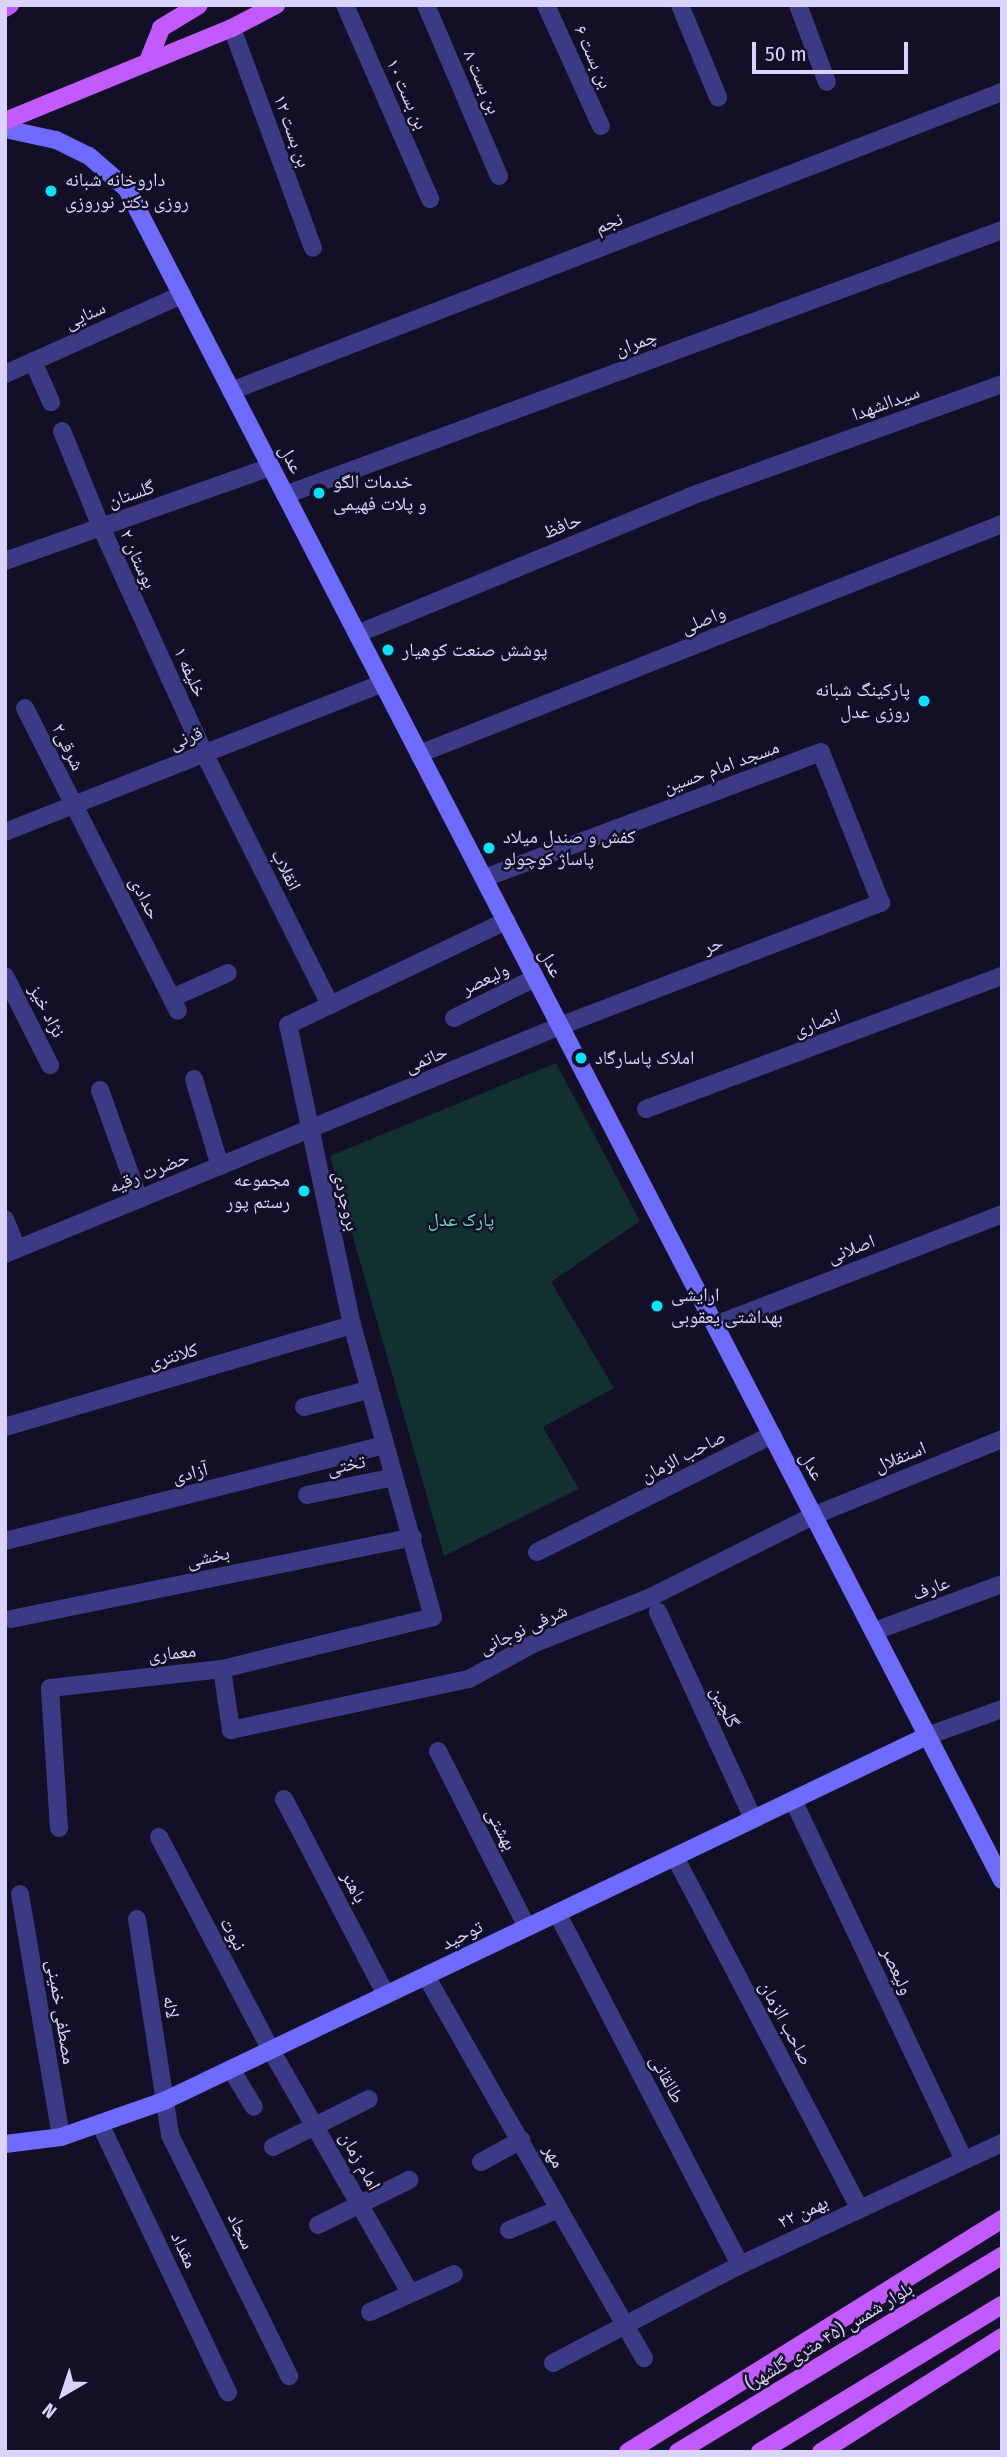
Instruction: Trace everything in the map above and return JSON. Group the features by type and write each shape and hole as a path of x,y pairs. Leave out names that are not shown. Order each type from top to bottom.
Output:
{"main road":[{"path":"5,8 10,5"},
{"path":"148,61 161,28 199,5"},
{"path":"5,121 232,28 276,5"},
{"path":"628,2452 1002,2220"},
{"name":"بلوار شمس (۴۵ متری گلشهر)","path":"678,2452 1002,2256"},
{"path":"760,2452 1002,2305"},
{"path":"821,2452 1002,2337"}],"street":[{"name":"بن بست ۱۰","path":"345,5 430,199"},
{"name":"بن بست ۸","path":"426,5 499,176"},
{"name":"بن بست ۶","path":"547,5 601,126"},
{"path":"680,5 718,97"},
{"path":"803,7 827,82"},
{"name":"بن بست ۱۲","path":"232,28 313,248"},
{"name":"نجم","path":"232,391 1002,92"},
{"name":"عدل","path":"5,129 56,140 89,156 127,190 1002,1880"},
{"name":"چمران","path":"285,495 1002,230"},
{"name":"سنایی","path":"5,374 182,295"},
{"path":"33,361 51,402"},
{"name":"سیدالشهدا","path":"784,463 1002,384"},
{"name":"بوستان ۲","path":"62,431 137,609"},
{"name":"حافظ","path":"357,634 681,500 784,463"},
{"name":"گلستان","path":"5,561 271,467"},
{"name":"واصلی","path":"419,754 1002,524"},
{"name":"خلیفه ۱","path":"137,609 204,753"},
{"name":"قرنی","path":"5,832 383,683"},
{"name":"۲شرقی","path":"25,708 73,805"},
{"name":"مسجد امام حسین","path":"484,878 821,752 881,902"},
{"name":"انقلاب","path":"204,753 330,1005"},
{"name":"حدادی","path":"73,805 175,1005 228,973"},
{"name":"حر","path":"560,1026 881,902"},
{"name":"بروجردی","path":"433,1618 413,1537 368,1390 352,1325 308,1130 288,1025 506,921"},
{"name":"نژاد خیز","path":"5,976 50,1065"},
{"name":"انصاری","path":"646,1109 1002,976"},
{"name":"ولیعصر","path":"454,1018 536,978"},
{"name":"حاتمی","path":"308,1130 560,1026"},
{"path":"194,1079 220,1166"},
{"path":"100,1090 139,1199"},
{"name":"حضرت رقیه","path":"11,1251 308,1130"},
{"name":"اصلانی","path":"715,1325 1002,1214"},
{"path":"5,1219 11,1251"},
{"name":"کلانتری","path":"5,1427 352,1325"},
{"path":"304,1407 368,1390"},
{"name":"صاحب الزمان","path":"537,1552 772,1434"},
{"name":"استقلال","path":"815,1515 1002,1439"},
{"name":"آزادی","path":"5,1541 384,1445"},
{"name":"تختی","path":"307,1495 394,1477"},
{"name":"شرفی نوجانی","path":"222,1669 231,1730 469,1679 533,1644 651,1597 815,1515"},
{"name":"بخشی","path":"11,1619 413,1537"},
{"name":"عارف","path":"875,1631 1002,1584"},
{"name":"گلچین","path":"658,1612 753,1819"},
{"name":"معماری","path":"59,1828 50,1688 222,1669 433,1618"},
{"path":"927,1736 1002,1709"},
{"name":"توحید","path":"5,2144 61,2137 102,2126 164,2101 927,1736"},
{"name":"بهشتی","path":"438,1751 527,1927"},
{"name":"باهنر","path":"284,1799 386,1995"},
{"name":"ولیعصر","path":"793,1800 964,2160"},
{"name":"نبوت","path":"159,1837 271,2050"},
{"name":"صاحب الزمان","path":"675,1857 860,2209"},
{"name":"مصطفی خمینی","path":"20,1894 61,2137"},
{"name":"طالقانی","path":"556,1913 740,2265"},
{"name":"لاله","path":"137,1919 164,2101"},
{"name":"مهر","path":"426,1976 644,2358"},
{"name":"امام زمان","path":"271,2050 410,2293"},
{"path":"231,2069 254,2106"},
{"path":"273,2147 369,2099"},
{"name":"سجاد","path":"164,2101 170,2135 289,2376"},
{"name":"مقداد","path":"102,2126 228,2392"},
{"path":"481,2162 521,2140"},
{"name":"۲۲ بهمن","path":"552,2363 740,2265 1002,2143"},
{"path":"318,2225 409,2180"},
{"path":"509,2230 559,2209"},
{"path":"370,2312 454,2274"}],"green space":[{"name":"پارک عدل","path":"556,1063 640,1221 551,1282 614,1388 543,1427 579,1489 444,1556 330,1156"}],"place":[{"name":"داروخانه شبانه روزی دکتر نوروزی","path":"51,191"},
{"name":"خدمات الگو و پلات فهیمی","path":"319,493"},
{"name":"پوشش صنعت کوهیار","path":"388,650"},
{"name":"پارکینگ شبانه روزی عدل","path":"924,701"},
{"name":"کفش و صندل میلاد پاساژ کوچولو","path":"489,848"},
{"name":"املاک پاسارگاد","path":"581,1058"},
{"name":"مجموعه رستم پور","path":"304,1191"},
{"name":"ارایشی بهداشتی یعقوبی","path":"657,1306"}]}
